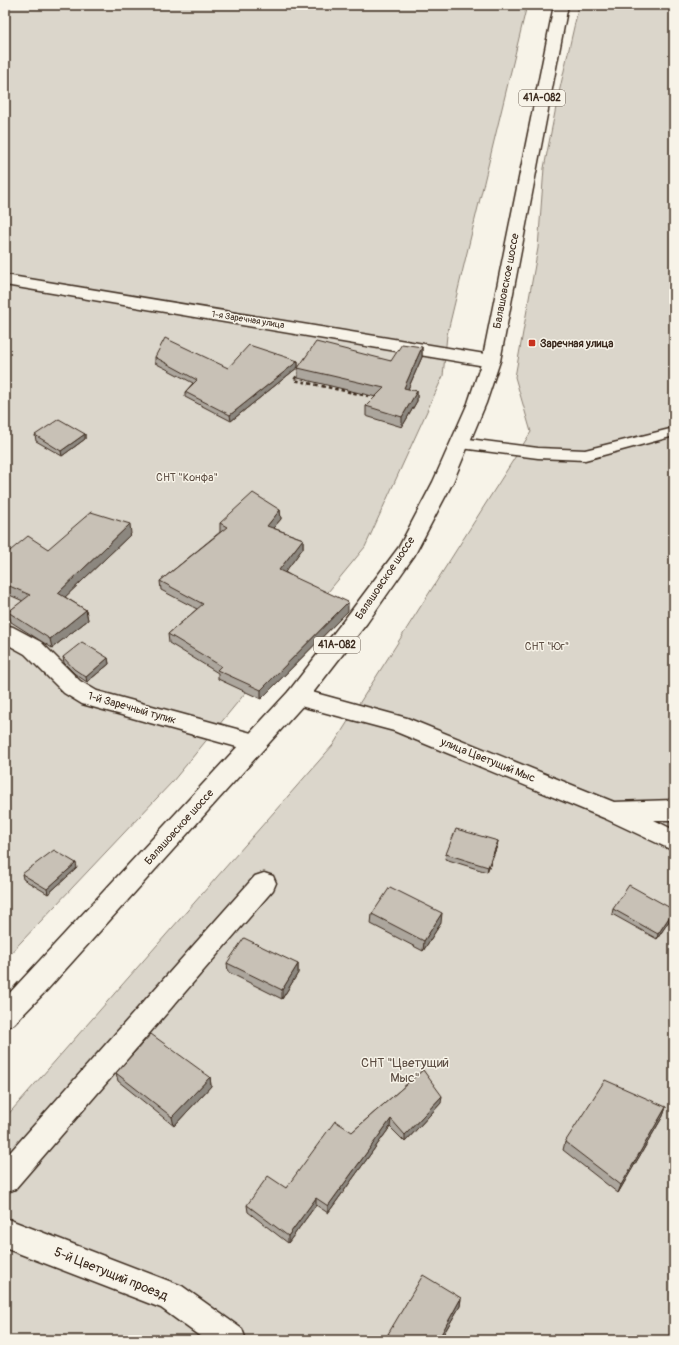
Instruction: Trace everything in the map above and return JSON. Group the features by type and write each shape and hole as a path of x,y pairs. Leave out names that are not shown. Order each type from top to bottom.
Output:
{"main road":[{"name":"Балашовское шоссе","path":"5,1016 38,982 297,697 359,617 407,551 443,482 461,443 477,403 491,361 561,5"},
{"name":"1-я Заречная улица","path":"5,280 491,361"},
{"name":"1-й Заречный тупик","path":"5,633 33,648 72,687 90,698 255,743"},
{"name":"улица Цветущий Мыс","path":"297,697 399,724 612,811 674,841"},
{"path":"612,811 674,810"},
{"path":"5,1179 264,883"},
{"name":"5-й Цветущий проезд","path":"5,1233 171,1296 231,1340"}],"lane":[{"path":"461,443 538,453 585,455 674,432"}],"path":[{"path":"302,368 294,380 368,396"}],"green space":[{"name":"СНТ \"Конфа\"","path":"5,5 527,5 447,335 443,376 365,547 173,781 5,959"},
{"name":"СНТ \"Цветущий Мыс\"","path":"579,5 674,5 674,1340 5,1340 5,1118 333,745 531,432 515,377 538,248 544,168 558,97"}],"building":[{"path":"165,338 228,368 249,345 298,361 230,415 185,392 197,380 155,357"},
{"path":"316,342 391,361 402,344 422,347 404,388 417,391 402,417 366,406 384,388 298,368"},
{"path":"59,419 85,434 61,451 35,435"},
{"path":"253,493 280,510 267,526 303,539 279,570 348,602 261,690 217,670 221,666 168,634 203,604 160,581 227,527 220,523"},
{"path":"91,512 130,524 58,593 86,610 50,639 8,612 30,595 5,584 5,555 28,536 48,549"},
{"path":"82,642 108,658 86,677 74,669 63,657"},
{"path":"456,829 498,841 488,867 446,854"},
{"path":"54,850 76,863 47,889 22,874"},
{"path":"629,885 674,910 658,934 613,909"},
{"path":"390,887 442,913 424,941 372,914"},
{"path":"244,938 298,964 282,990 227,963"},
{"path":"151,1034 210,1077 172,1117 116,1073"},
{"path":"423,1070 442,1096 405,1135 391,1119 328,1206 316,1198 288,1236 247,1205 268,1176 286,1188 335,1121 352,1132"},
{"path":"605,1080 666,1107 621,1185 565,1142"},
{"path":"423,1275 461,1298 438,1340 398,1340 388,1334"},
{"path":"582,1334 591,1340 579,1340"}],"place":[{"name":"Заречная улица","path":"532,343"}],"park label":[{"name":"СНТ \"Юг\"","path":"547,646"}]}
